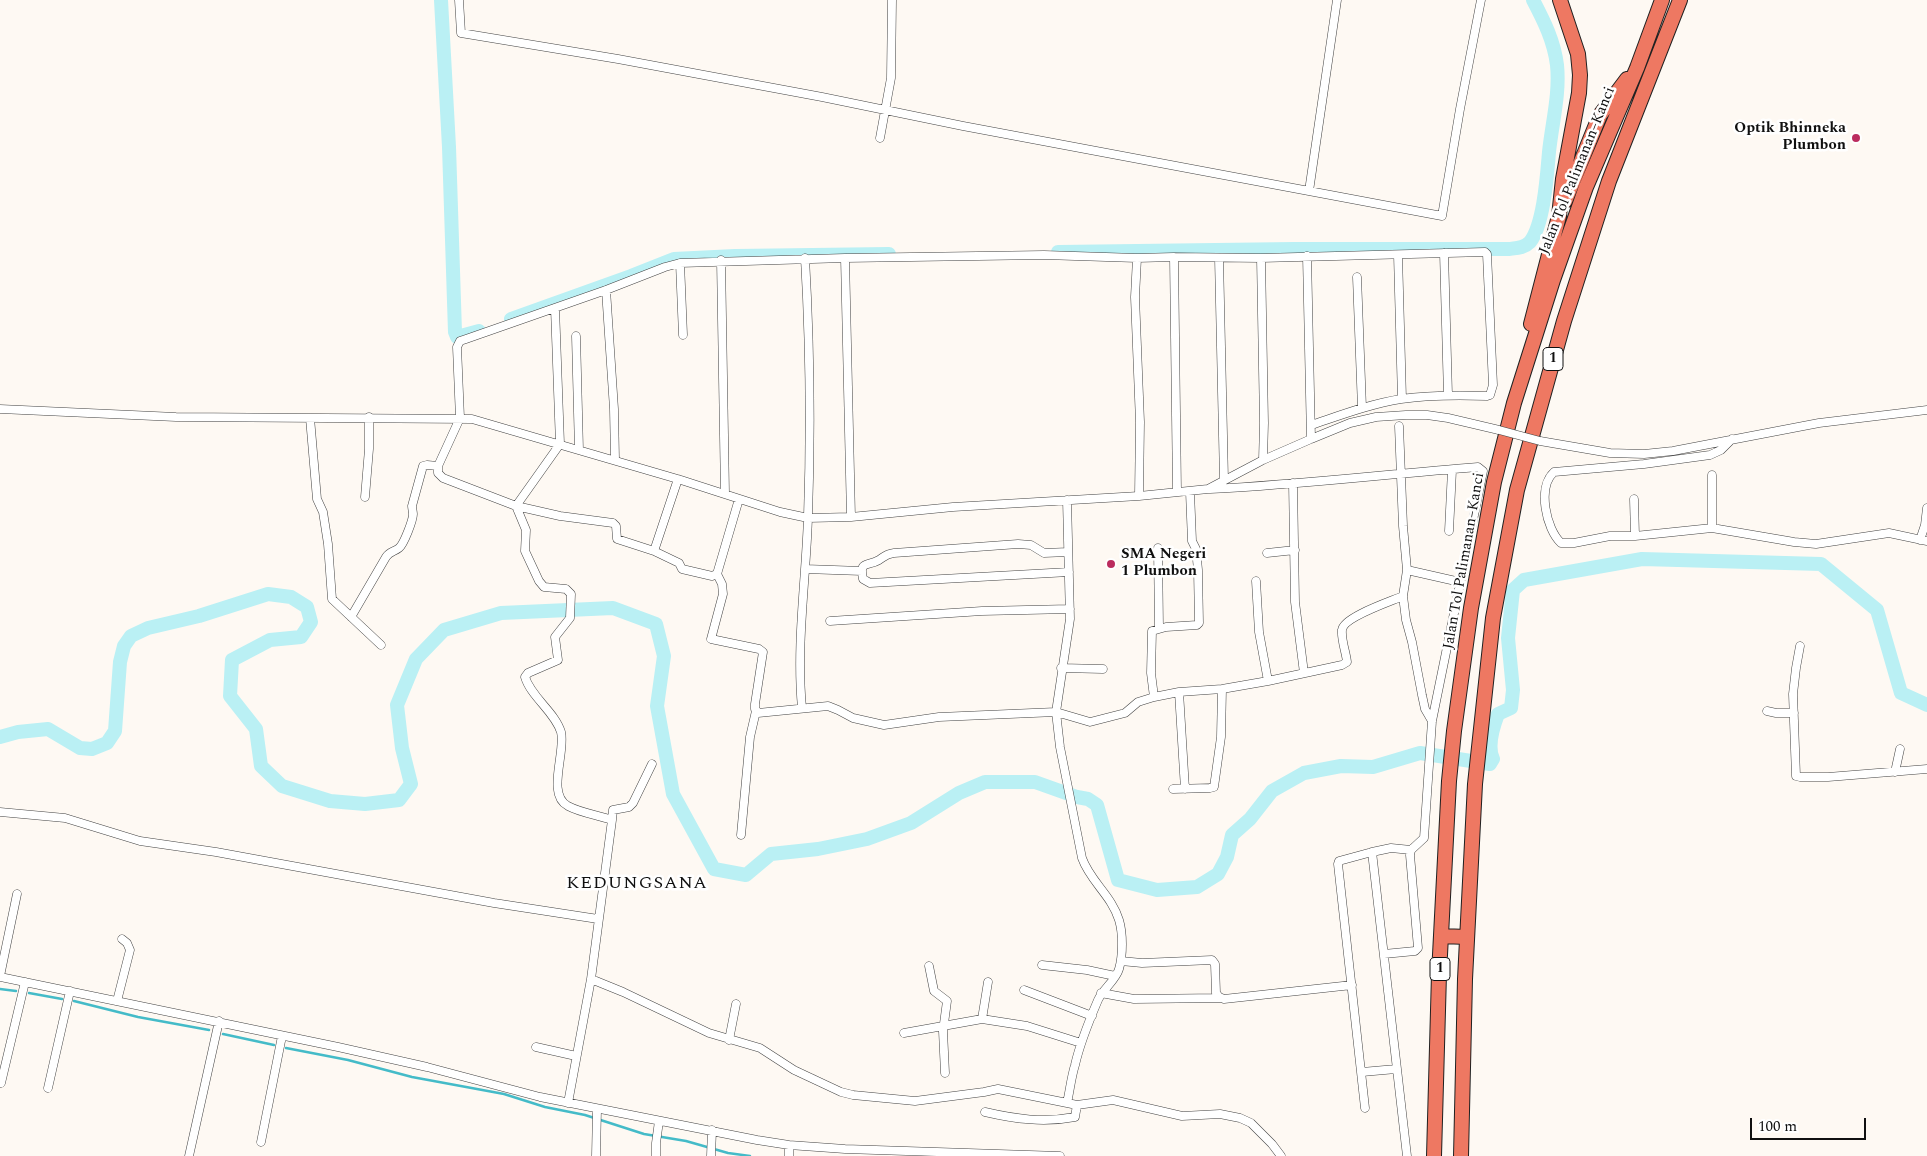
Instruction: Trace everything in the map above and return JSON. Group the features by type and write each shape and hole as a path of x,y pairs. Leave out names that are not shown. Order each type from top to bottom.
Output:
{"highway":[{"path":"1559,216 1575,120 1580,75 1578,54 1573,35 1560,0"},
{"name":"Jalan Tol Palimanan–Kanci","path":"1434,1156 1441,936 1449,782 1471,608 1494,482 1514,403 1553,280 1586,187 1637,68 1662,0"},
{"name":"Jalan Tol Palimanan–Kanci","path":"1462,1156 1467,937 1479,733 1493,618 1517,490 1564,321 1604,198 1680,0"},
{"path":"1514,403 1541,278 1559,216 1600,115 1620,87 1637,68"},
{"path":"1441,936 1467,937"}],"street":[{"path":"459,0 461,33 618,59 1442,216 1481,0"},
{"path":"880,138 891,78 892,0"},
{"path":"1309,191 1337,0"},
{"path":"717,574 712,576 682,569 679,564 654,551 617,538 614,523 560,516 516,506 443,478 438,473 438,466 460,418 458,342 680,262 806,258 1044,255 1137,258 1261,258 1485,252 1488,257 1493,386 1491,394 1487,396 1448,395 1402,399 1362,408 1311,425"},
{"path":"1444,253 1448,395"},
{"path":"1398,255 1402,399"},
{"path":"1307,256 1311,439"},
{"path":"1174,257 1177,492"},
{"path":"802,708 801,642 808,518 809,449 806,258"},
{"path":"846,258 851,517"},
{"path":"1137,258 1135,297 1140,422 1139,496"},
{"path":"1219,258 1224,480"},
{"path":"1261,258 1263,460"},
{"path":"720,260 725,494"},
{"path":"680,262 683,335"},
{"path":"1357,277 1362,408"},
{"path":"606,290 614,409 615,460"},
{"path":"516,506 560,444 555,308"},
{"path":"576,336 579,450"},
{"path":"0,409 176,417 460,418 484,422 678,479 780,512 808,518 851,517 953,507 1139,496 1208,489 1270,486 1481,469 1483,474 1432,721 1424,838 1411,850 1409,857 1418,948 1415,951 1384,954"},
{"path":"1208,489 1263,460 1311,439 1350,423 1376,417 1406,414 1448,418 1540,440 1610,452 1644,454 1673,451 1819,423 1927,410"},
{"path":"366,497 369,417"},
{"path":"310,418 317,498 323,512 328,544 331,596 381,645"},
{"path":"1399,426 1403,526 1407,570 1404,596 1406,620 1426,711 1432,721"},
{"path":"1732,439 1721,450 1710,454 1644,464 1554,472 1549,476 1545,495 1546,515 1555,537 1561,542 1574,543 1610,536 1635,536 1712,528 1816,544 1889,532 1923,541 1927,508"},
{"path":"351,617 390,551 399,548 404,539 413,516 412,506 423,466 427,464 438,466"},
{"path":"1449,531 1452,470"},
{"path":"1712,474 1712,528"},
{"path":"654,551 678,479"},
{"path":"1293,483 1297,622 1304,673"},
{"path":"1154,697 1151,673 1152,632 1159,628 1197,625 1199,623 1198,570 1196,549 1192,540 1190,492"},
{"path":"739,499 717,574 722,584 723,594 711,639 759,649 763,652 755,704 756,712 750,737 742,835"},
{"path":"1634,499 1635,536"},
{"path":"1067,500 1070,609 1069,630 1061,668 1056,712 1060,747 1079,848 1085,866 1110,900 1120,921 1121,960 1118,972 1101,994 1081,1043 1074,1066 1067,1103"},
{"path":"516,506 526,527 526,551 539,581 548,588 568,590 571,596 571,616 555,637 558,660 528,673 525,678 560,731 562,746 558,790 560,800 570,807 612,820"},
{"path":"1068,552 1044,553 1031,545 1018,544 894,553 885,554 879,560 863,566 862,571 863,579 867,583 1069,572"},
{"path":"1158,548 1159,628"},
{"path":"1267,553 1295,550"},
{"path":"805,568 862,571"},
{"path":"1407,570 1460,582"},
{"path":"1256,582 1259,632 1268,681"},
{"path":"756,712 760,714 828,706 853,718 884,725 939,717 1056,712 1090,722 1125,713 1138,702 1154,697 1179,692 1222,689 1268,681 1346,663 1342,629 1344,624 1370,609 1404,596"},
{"path":"830,622 982,611 1070,609"},
{"path":"1800,646 1793,694 1796,771 1798,777 1828,777 1927,769"},
{"path":"1061,668 1102,669"},
{"path":"1174,789 1210,788 1214,786 1221,737 1222,689"},
{"path":"1179,692 1185,788"},
{"path":"1766,711 1776,713 1794,712"},
{"path":"1895,772 1900,749"},
{"path":"568,1103 591,979 613,810 629,807 633,804 652,764"},
{"path":"0,812 65,818 140,841 224,854 494,903 598,919"},
{"path":"1365,1108 1338,862 1391,848 1411,850"},
{"path":"1372,852 1407,1156"},
{"path":"17,894 0,977 219,1021 427,1067 568,1103 597,1114 658,1125 712,1130 789,1145 845,1153 1060,1156"},
{"path":"117,1001 130,950 127,943 122,939"},
{"path":"1121,960 1142,963 1212,960 1215,964 1216,994 1221,998"},
{"path":"1042,964 1115,976"},
{"path":"929,966 934,991 947,1001 944,1025 945,1073"},
{"path":"591,979 630,995 691,1025 729,1040 760,1048 808,1077 840,1092 915,1101 998,1089 1077,1105 1110,1100 1182,1116 1216,1114 1231,1116 1254,1126 1281,1156"},
{"path":"1,1083 25,982"},
{"path":"982,1019 988,982"},
{"path":"1101,994 1134,999 1221,998 1352,985"},
{"path":"48,1088 70,990"},
{"path":"1024,990 1092,1016"},
{"path":"729,1040 736,1004"},
{"path":"904,1033 982,1019 1027,1026 1081,1043"},
{"path":"189,1156 219,1021"},
{"path":"261,1142 282,1036"},
{"path":"536,1047 576,1056"},
{"path":"1362,1072 1396,1069"},
{"path":"985,1112 1027,1120 1050,1120 1075,1118 1077,1105"},
{"path":"596,1156 597,1114"},
{"path":"656,1156 658,1125"},
{"path":"711,1154 712,1130"},
{"path":"789,1145 789,1156"}],"waterway":[{"path":"441,0 449,147 455,332 457,337 479,331"},
{"path":"1058,252 1509,249 1525,245 1530,242 1535,234 1542,212 1558,76 1554,48 1545,23 1533,0"},
{"path":"511,319 674,259 735,256 889,254"},
{"path":"0,737 18,732 48,729 80,748 92,749 107,743 115,731 120,662 124,646 131,636 148,628 199,616 268,594 291,597 307,607 311,622 301,637 270,640 232,660 230,696 256,729 261,766 282,786 330,801 365,804 399,800 411,784 402,748 397,705 416,659 444,630 501,613 613,608 656,624 664,656 657,706 673,794 714,869 746,875 771,854 818,849 867,839 911,823 959,793 985,782 1035,782 1088,799 1097,805 1118,880 1157,890 1197,887 1218,874 1227,857 1232,835 1250,819 1272,791 1304,773 1341,766 1373,767 1420,753 1490,764 1493,759 1491,754 1491,736 1498,714 1511,708 1513,690 1508,638 1513,590 1524,580 1642,559 1821,564 1877,610 1901,693 1927,705"},
{"path":"0,989 16,991"},
{"path":"29,993 62,999"},
{"path":"74,1001 138,1017 209,1030"},
{"path":"223,1034 274,1045"},
{"path":"286,1048 348,1060 412,1077 504,1094 545,1107 585,1115 644,1134 686,1141 728,1153 750,1156"}],"place":[{"name":"Optik Bhinneka Plumbon","path":"1856,138"},
{"name":"SMA Negeri 1 Plumbon","path":"1111,564"}],"district":[{"name":"KEDUNGSANA","path":"637,884"}]}
